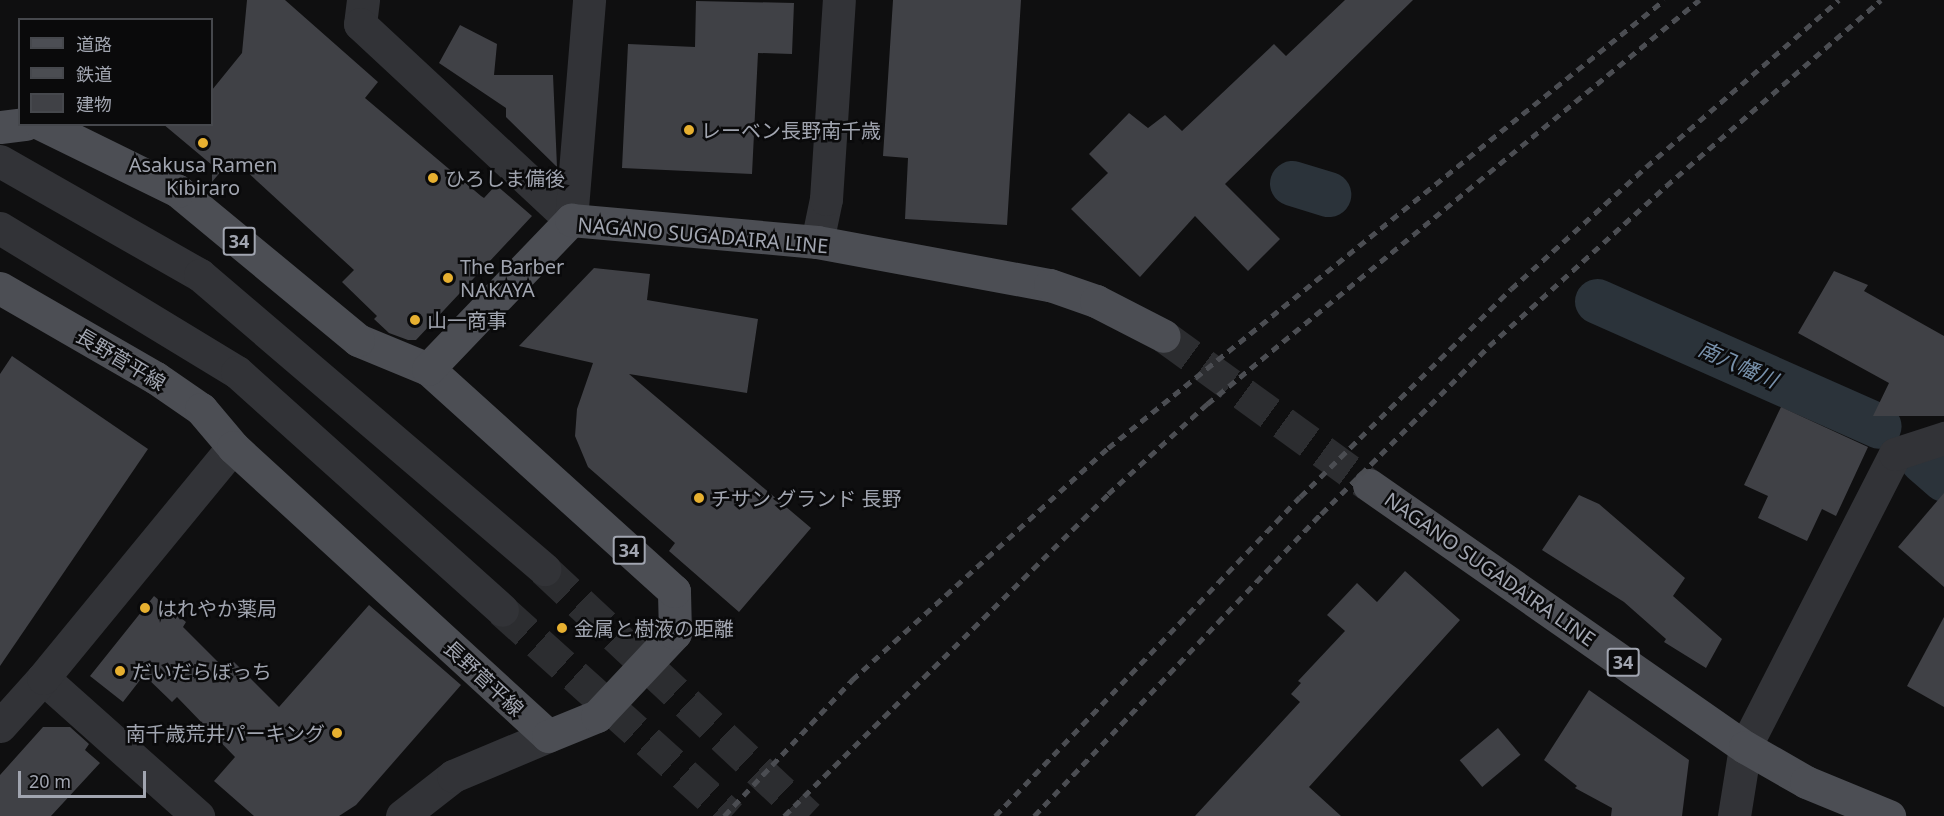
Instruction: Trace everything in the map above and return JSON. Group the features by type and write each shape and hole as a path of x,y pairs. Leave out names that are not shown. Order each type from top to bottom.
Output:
{"main road":[{"path":"0,127 18,125"},
{"name":"34","path":"45,126 178,191 358,340 428,369 674,591 675,633 597,716 548,736"},
{"name":"NAGANO SUGADAIRA LINE","path":"428,369 571,220 817,242 1050,285 1096,301 1164,336"},
{"name":"長野菅平線","path":"0,288 156,378 201,409 233,447 548,736"},
{"name":"NAGANO SUGADAIRA LINE","path":"1369,485 1745,747 1806,782 1889,816"}],"street":[{"path":"363,0 360,24 571,220"},
{"path":"571,220 589,0"},
{"path":"817,242 826,199 839,0"},
{"path":"0,161 200,275 544,569"},
{"path":"0,228 237,372 502,610"},
{"path":"1734,816 1745,747 1895,454 1944,438"},
{"path":"0,726 43,678 233,447"},
{"path":"43,678 198,816"},
{"path":"402,816 453,776 548,736"}],"building":[{"path":"247,0 285,0 378,82 365,98 481,196 484,198 496,185 532,216 416,340 408,340 389,333 374,319 377,316 342,282 354,270 232,158 212,182 212,165 165,126 213,126 213,89 242,53"},
{"path":"893,0 1021,0 1007,225 905,219 908,158 883,156"},
{"path":"1345,0 1413,0 1225,184 1280,239 1248,271 1195,216 1140,277 1071,209 1108,173 1089,154 1129,113 1148,128 1165,115 1182,131 1274,44 1286,56"},
{"name":"レーベン長野南千歳","path":"696,1 794,3 792,54 758,53 752,174 622,168 628,44 695,47"},
{"path":"460,25 497,44 494,75 553,75 557,167 506,117 506,108 439,63"},
{"path":"594,268 650,274 647,300 758,319 747,393 629,374 811,528 739,612 669,551 675,543 588,467 575,436 577,409 593,363 519,346"},
{"path":"1834,271 1868,285 1864,291 1944,336 1944,416 1873,416 1889,383 1798,333"},
{"path":"12,356 148,449 0,666 0,374"},
{"path":"1781,407 1868,447 1836,516 1822,509 1807,541 1758,518 1768,496 1744,485"},
{"path":"1944,493 1944,587 1898,547"},
{"path":"1579,495 1599,504 1685,578 1673,596 1722,639 1706,668 1664,642 1666,639 1624,602 1542,550"},
{"path":"1405,571 1460,620 1309,787 1341,816 1195,816 1300,702 1291,694 1301,683 1298,681 1345,631 1327,615 1357,583 1377,602"},
{"name":"南千歳荒井パーキング","path":"154,596 186,622 183,627 226,670 234,662 279,707 369,605 461,685 356,805 339,816 254,816 214,781 235,757 177,697 172,702 144,675 123,702 90,676"},
{"path":"1944,617 1944,707 1907,686"},
{"path":"1589,690 1689,760 1682,816 1611,816 1612,808 1575,788 1577,786 1544,760"},
{"path":"43,727 70,727 89,744 85,750 100,763 51,816 0,816 0,775"},
{"path":"1498,728 1520,755 1482,787 1460,760"}],"waterway":[{"name":"南八幡川","path":"1292,183 1328,194"},
{"name":"南八幡川","path":"1597,301 1879,426"},
{"name":"南八幡川","path":"1922,460 1944,479"}],"tunnel":[{"path":"1164,336 1369,485"},
{"path":"544,569 808,816"},
{"path":"502,610 731,816"}],"railway":[{"path":"724,816 852,680 1108,448 1664,0"},
{"path":"784,816 1108,494 1207,404 1699,0"},
{"path":"995,816 1300,497 1511,289 1646,167 1839,0"},
{"path":"1034,816 1321,514 1489,346 1666,186 1881,0"}],"place":[{"name":"レーベン長野南千歳","path":"689,130"},
{"name":"Asakusa Ramen Kibiraro","path":"203,143"},
{"name":"ひろしま備後","path":"433,178"},
{"name":"The Barber NAKAYA","path":"448,278"},
{"name":"山一商事","path":"415,320"},
{"name":"チサン グランド 長野","path":"699,498"},
{"name":"はれやか薬局","path":"145,608"},
{"name":"金属と樹液の距離","path":"562,628"},
{"name":"だいだらぼっち","path":"120,671"},
{"name":"南千歳荒井パーキング","path":"337,733"}]}
